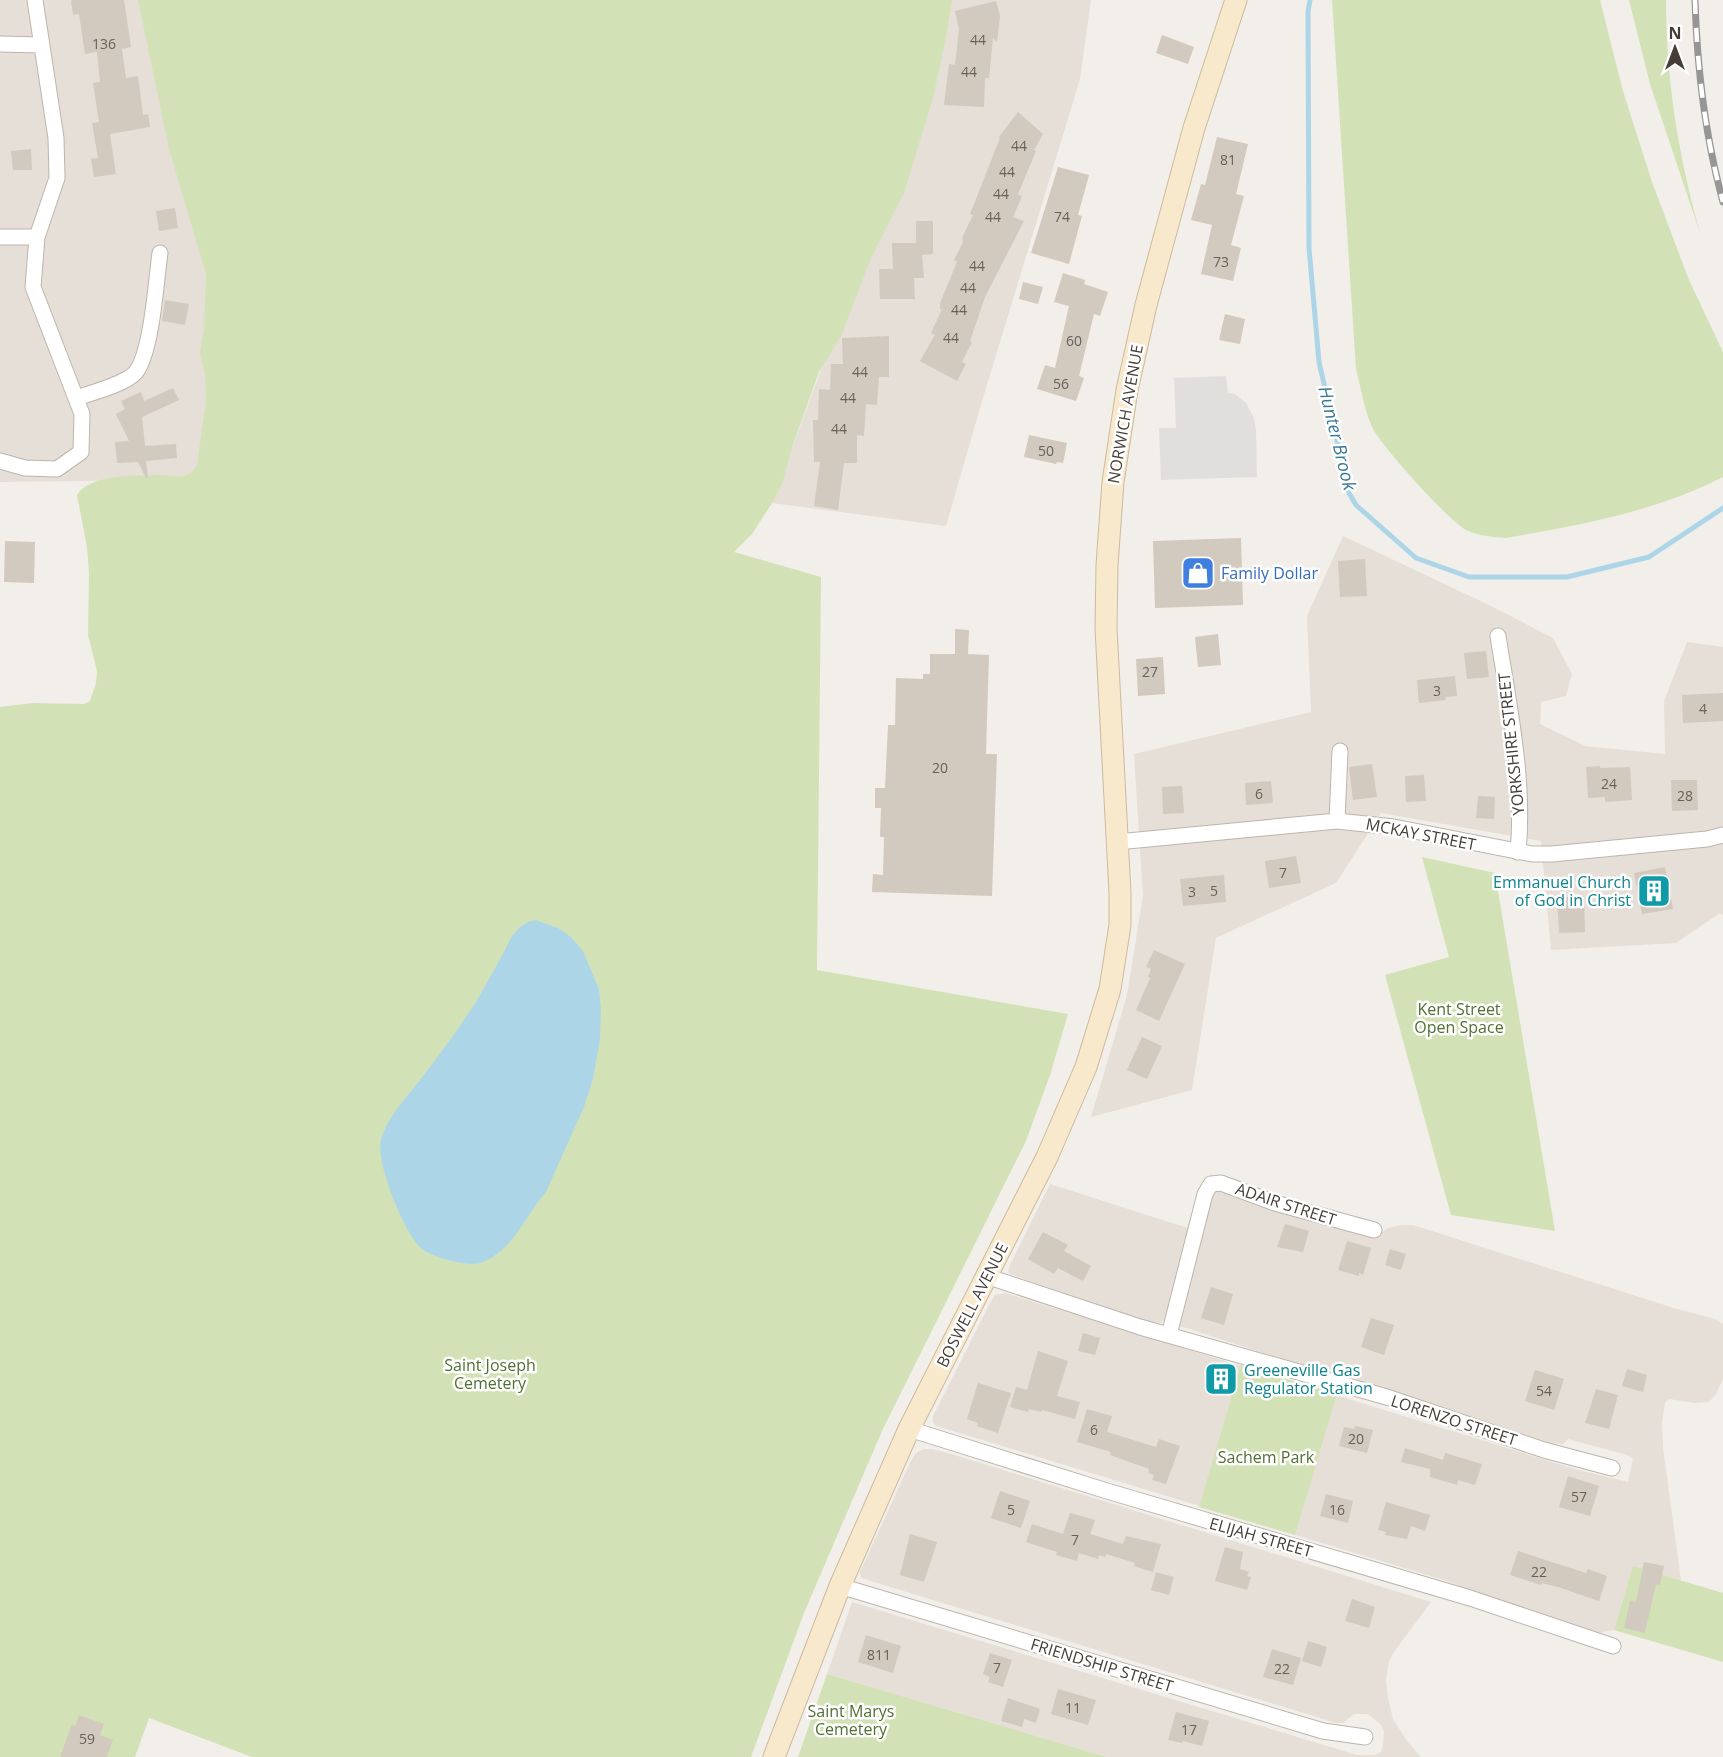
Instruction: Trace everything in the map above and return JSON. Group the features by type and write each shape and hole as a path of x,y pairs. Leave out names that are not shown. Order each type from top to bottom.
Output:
{"main road":[{"name":"NORWICH AVENUE","path":"1117,842 1106,628 1107,565 1113,483 1127,390 1146,305 1194,128 1236,0"},
{"name":"BOSWELL AVENUE","path":"774,1757 840,1586 909,1429 1047,1157 1086,1067 1110,989 1120,925 1117,842"}],"street":[{"path":"0,461 25,468 57,469 81,452 82,414 33,287 37,237 57,178 56,138 35,0"},
{"path":"0,44 42,45"},
{"path":"0,237 37,237"},
{"path":"76,398 127,378 136,372 149,330 160,253"},
{"name":"YORKSHIRE STREET","path":"1498,636 1517,774 1520,831 1518,852"},
{"path":"1337,821 1340,751"},
{"name":"MCKAY STREET","path":"1117,842 1337,821 1394,827 1518,852 1552,854 1723,835"},
{"name":"ADAIR STREET","path":"1169,1335 1205,1194 1210,1184 1221,1183 1275,1203 1374,1230"},
{"name":"LORENZO STREET","path":"986,1276 1169,1335 1390,1398 1544,1450 1612,1468"},
{"name":"ELIJAH STREET","path":"909,1429 1164,1508 1477,1600 1613,1646"},
{"name":"FRIENDSHIP STREET","path":"840,1586 1311,1728 1365,1737"}],"shaded area":[{"path":"0,0 167,0 241,479 0,482"},
{"path":"947,0 1091,0 1080,79 946,526 772,503 948,25"},
{"path":"1226,376 1228,393 1235,394 1246,403 1254,418 1257,477 1161,480 1159,428 1176,428 1174,378"},
{"path":"1343,536 1553,638 1572,674 1566,696 1541,702 1540,724 1585,746 1665,754 1664,701 1687,642 1723,647 1723,916 1720,913 1676,943 1551,950 1541,841 1381,813 1336,883 1216,938 1192,1090 1091,1117 1127,995 1143,896 1134,754 1311,712 1307,616"},
{"path":"1050,1184 1191,1229 1182,1270 1162,1322 1157,1324 1139,1320 1010,1274 1008,1271 1010,1265"},
{"path":"1218,1189 1375,1234 1400,1225 1413,1225 1715,1319 1723,1324 1723,1379 1716,1394 1709,1402 1695,1403 1669,1399 1665,1403 1662,1423 1663,1448 1681,1580 1633,1567 1614,1630 1596,1633 1447,1581 936,1426 933,1423 933,1416 990,1303 995,1295 1005,1293 1575,1469 1628,1482 1633,1459 1627,1455 1568,1439 1563,1444 1550,1443 1419,1399 1272,1356 1180,1326 1178,1324 1212,1194"},
{"path":"924,1449 948,1453 1431,1602 1394,1652 1389,1661 1386,1680 1393,1719 1421,1757 1107,1757 827,1674 852,1602 1357,1755 1375,1755 1381,1752 1384,1731 1381,1725 1368,1714 1354,1714 1343,1723 1336,1723 861,1578 860,1572 910,1463 916,1453"}],"green space":[{"name":"Saint Joseph Cemetery","path":"138,0 952,0 933,98 904,193 871,258 841,336 819,372 782,484 752,534 734,552 821,577 817,970 1068,1014 1050,1075 1026,1141 882,1431 804,1613 751,1757 252,1757 149,1718 135,1757 0,1757 0,707 33,703 84,704 90,701 97,671 88,635 87,547 77,495 83,488 102,480 124,476 184,476 189,474 197,465 206,400 205,375 200,353 204,329 206,274 169,149"},
{"path":"1332,0 1600,0 1623,91 1652,182 1689,280 1723,352 1723,477 1671,499 1617,516 1501,538 1476,534 1457,523 1388,450 1369,420 1356,369"},
{"path":"1629,0 1666,0 1668,60 1675,120 1686,178 1701,236 1650,84"},
{"name":"Kent Street Open Space","path":"1422,857 1495,873 1555,1231 1451,1215 1385,975 1449,957"},
{"name":"Sachem Park","path":"1241,1365 1337,1394 1295,1535 1199,1507"},
{"path":"1633,1566 1723,1593 1723,1662 1614,1630"},
{"name":"Saint Marys Cemetery","path":"827,1674 1107,1757 798,1757"}],"water":[{"path":"536,920 558,928 571,937 583,951 599,989 600,1039 593,1079 584,1107 546,1192 518,1231 503,1249 483,1262 470,1264 452,1261 422,1249 415,1241 393,1198 382,1164 381,1140 393,1114 474,1005 511,937 524,924"}],"building":[{"path":"124,0 131,47 122,49 126,78 138,76 143,115 148,114 150,127 110,134 116,174 94,177 91,159 98,158 92,123 99,122 93,83 100,82 97,52 85,54 79,14 73,15 71,1"},
{"path":"996,1 1000,16 997,42 993,38 989,78 985,78 984,107 944,105 949,64 955,65 959,29 955,11"},
{"path":"1162,35 1194,47 1188,64 1156,53"},
{"path":"1018,112 1043,134 1034,150 1036,151 1018,194 1022,196 1013,217 1024,221 985,297 970,341 972,342 962,362 966,364 957,381 920,361 935,335 931,333 942,309 940,309 940,303 957,262 954,260 973,215 970,214 999,137"},
{"path":"1217,137 1248,144 1236,194 1244,196 1231,245 1241,248 1233,281 1201,274 1212,225 1191,220 1201,184 1205,185"},
{"path":"31,149 32,170 13,170 11,151"},
{"path":"1058,167 1089,175 1078,215 1082,216 1069,264 1031,253"},
{"path":"175,208 178,228 159,231 156,211"},
{"path":"916,221 933,221 933,254 922,255 924,278 914,278 915,299 880,299 879,269 893,269 892,243 916,243"},
{"path":"1063,273 1085,280 1084,284 1108,292 1100,316 1094,314 1079,376 1084,378 1076,401 1037,389 1045,365 1055,368 1069,306 1054,302"},
{"path":"1023,282 1043,287 1038,304 1019,299"},
{"path":"165,300 189,304 185,325 162,321"},
{"path":"1225,314 1245,319 1240,344 1219,340"},
{"path":"889,336 889,377 879,377 877,405 866,404 864,436 857,435 857,463 844,463 838,510 814,506 820,462 814,462 813,420 818,420 819,389 830,390 831,364 843,364 842,338"},
{"path":"173,388 179,400 142,417 145,446 176,444 177,458 146,461 148,478 146,478 138,462 117,463 115,442 129,441 116,414 125,409 121,401 141,392 144,401"},
{"path":"1029,435 1067,443 1063,463 1057,462 1056,464 1024,457"},
{"name":"Family Dollar","path":"1241,538 1243,605 1155,608 1153,541"},
{"path":"5,541 35,542 34,583 4,582"},
{"path":"1365,559 1367,596 1340,597 1338,561"},
{"path":"955,629 969,630 968,654 989,655 986,754 997,754 992,896 872,892 873,874 883,875 884,837 880,837 881,808 875,808 875,788 885,788 888,725 895,725 896,678 923,679 923,674 930,674 930,654 955,654"},
{"path":"1218,634 1221,665 1198,667 1195,637"},
{"path":"1486,651 1489,677 1467,679 1464,653"},
{"path":"1163,657 1165,694 1138,696 1136,659"},
{"path":"1455,676 1457,696 1445,697 1446,700 1419,703 1417,680"},
{"path":"1723,693 1723,721 1683,723 1682,695"},
{"path":"1372,764 1377,797 1353,800 1349,767"},
{"path":"1600,766 1600,768 1630,767 1632,800 1605,802 1605,797 1588,798 1586,767"},
{"path":"1424,775 1426,801 1406,802 1405,776"},
{"path":"1671,780 1697,780 1698,810 1672,811"},
{"path":"1271,781 1273,803 1246,805 1245,783"},
{"path":"1182,786 1184,813 1163,814 1162,787"},
{"path":"1478,796 1495,797 1494,819 1476,818"},
{"path":"1296,856 1301,883 1269,888 1265,861"},
{"name":"Emmanuel Church of God in Christ","path":"1665,867 1673,909 1642,914 1634,873"},
{"path":"1224,875 1226,902 1183,906 1180,879"},
{"path":"1584,896 1585,932 1559,933 1557,898"},
{"path":"1154,950 1185,964 1159,1021 1136,1010 1150,978 1148,977 1151,969 1146,967"},
{"path":"1142,1037 1162,1046 1147,1079 1127,1070"},
{"path":"1285,1224 1309,1231 1303,1252 1277,1247"},
{"path":"1043,1232 1068,1245 1064,1251 1091,1266 1083,1281 1058,1268 1054,1274 1028,1259"},
{"path":"1347,1241 1371,1248 1363,1275 1338,1270"},
{"path":"1390,1249 1406,1254 1401,1270 1385,1265"},
{"path":"1211,1287 1233,1294 1224,1325 1201,1318"},
{"path":"1371,1318 1394,1325 1384,1355 1361,1347"},
{"path":"1083,1333 1100,1338 1095,1355 1078,1351"},
{"path":"1038,1351 1068,1361 1057,1396 1080,1402 1075,1419 1042,1410 1041,1412 1029,1409 1028,1412 1010,1407 1016,1387 1027,1390"},
{"path":"1627,1369 1647,1375 1643,1392 1622,1386"},
{"path":"1535,1370 1564,1379 1554,1410 1525,1401"},
{"path":"978,1383 1011,1393 998,1433 977,1426 978,1423 967,1419"},
{"path":"1596,1389 1618,1395 1609,1429 1585,1423"},
{"path":"1087,1409 1112,1416 1107,1432 1156,1447 1159,1439 1180,1446 1166,1484 1152,1480 1154,1475 1148,1473 1149,1469 1110,1455 1111,1452 1077,1442"},
{"path":"1355,1426 1373,1430 1367,1453 1339,1446 1344,1427 1354,1429"},
{"path":"1405,1448 1443,1460 1445,1453 1482,1464 1475,1485 1458,1480 1457,1485 1430,1477 1430,1469 1401,1462"},
{"path":"1568,1476 1599,1486 1590,1516 1559,1507"},
{"path":"1000,1491 1030,1501 1021,1528 991,1518"},
{"path":"1326,1494 1353,1501 1348,1523 1320,1516"},
{"path":"1386,1502 1430,1515 1425,1531 1411,1526 1407,1539 1385,1535 1386,1532 1378,1530"},
{"path":"1070,1513 1095,1520 1090,1534 1123,1544 1126,1536 1161,1544 1153,1572 1134,1566 1135,1563 1106,1554 1105,1557 1099,1555 1098,1559 1079,1553 1077,1561 1026,1542 1032,1524 1063,1534"},
{"path":"910,1534 937,1542 924,1582 900,1575"},
{"path":"1225,1547 1243,1552 1240,1569 1249,1572 1247,1576 1251,1577 1247,1590 1215,1581"},
{"path":"1518,1551 1586,1573 1588,1569 1607,1576 1599,1601 1561,1588 1542,1583 1541,1585 1510,1575"},
{"path":"1644,1562 1664,1566 1660,1585 1656,1584 1645,1633 1624,1628 1630,1601 1636,1602"},
{"path":"1156,1572 1174,1577 1169,1595 1151,1590"},
{"path":"1352,1599 1375,1607 1369,1628 1345,1621"},
{"path":"866,1635 901,1646 893,1673 858,1662"},
{"path":"1308,1641 1327,1647 1321,1667 1302,1661"},
{"path":"1272,1649 1301,1658 1293,1685 1263,1677"},
{"path":"990,1653 1012,1660 1003,1687 988,1682 990,1677 983,1674"},
{"path":"1058,1689 1096,1700 1088,1725 1051,1714"},
{"path":"1008,1698 1040,1709 1036,1723 1024,1719 1022,1727 1001,1721"},
{"path":"1176,1712 1209,1721 1202,1746 1168,1740"},
{"path":"79,1715 104,1724 100,1735 113,1740 107,1757 60,1757 72,1724 75,1726"}],"waterway":[{"name":"Hunter Brook","path":"1310,0 1308,12 1309,248 1319,362 1349,493 1356,505 1416,558 1469,577 1567,577 1649,557 1723,508"}],"railway":[{"path":"1695,0 1703,102 1711,152 1723,202"}],"place":[{"name":"Family Dollar","path":"1198,573"},
{"name":"Emmanuel Church of God in Christ","path":"1654,891"},
{"name":"Greeneville Gas Regulator Station","path":"1221,1379"}]}
